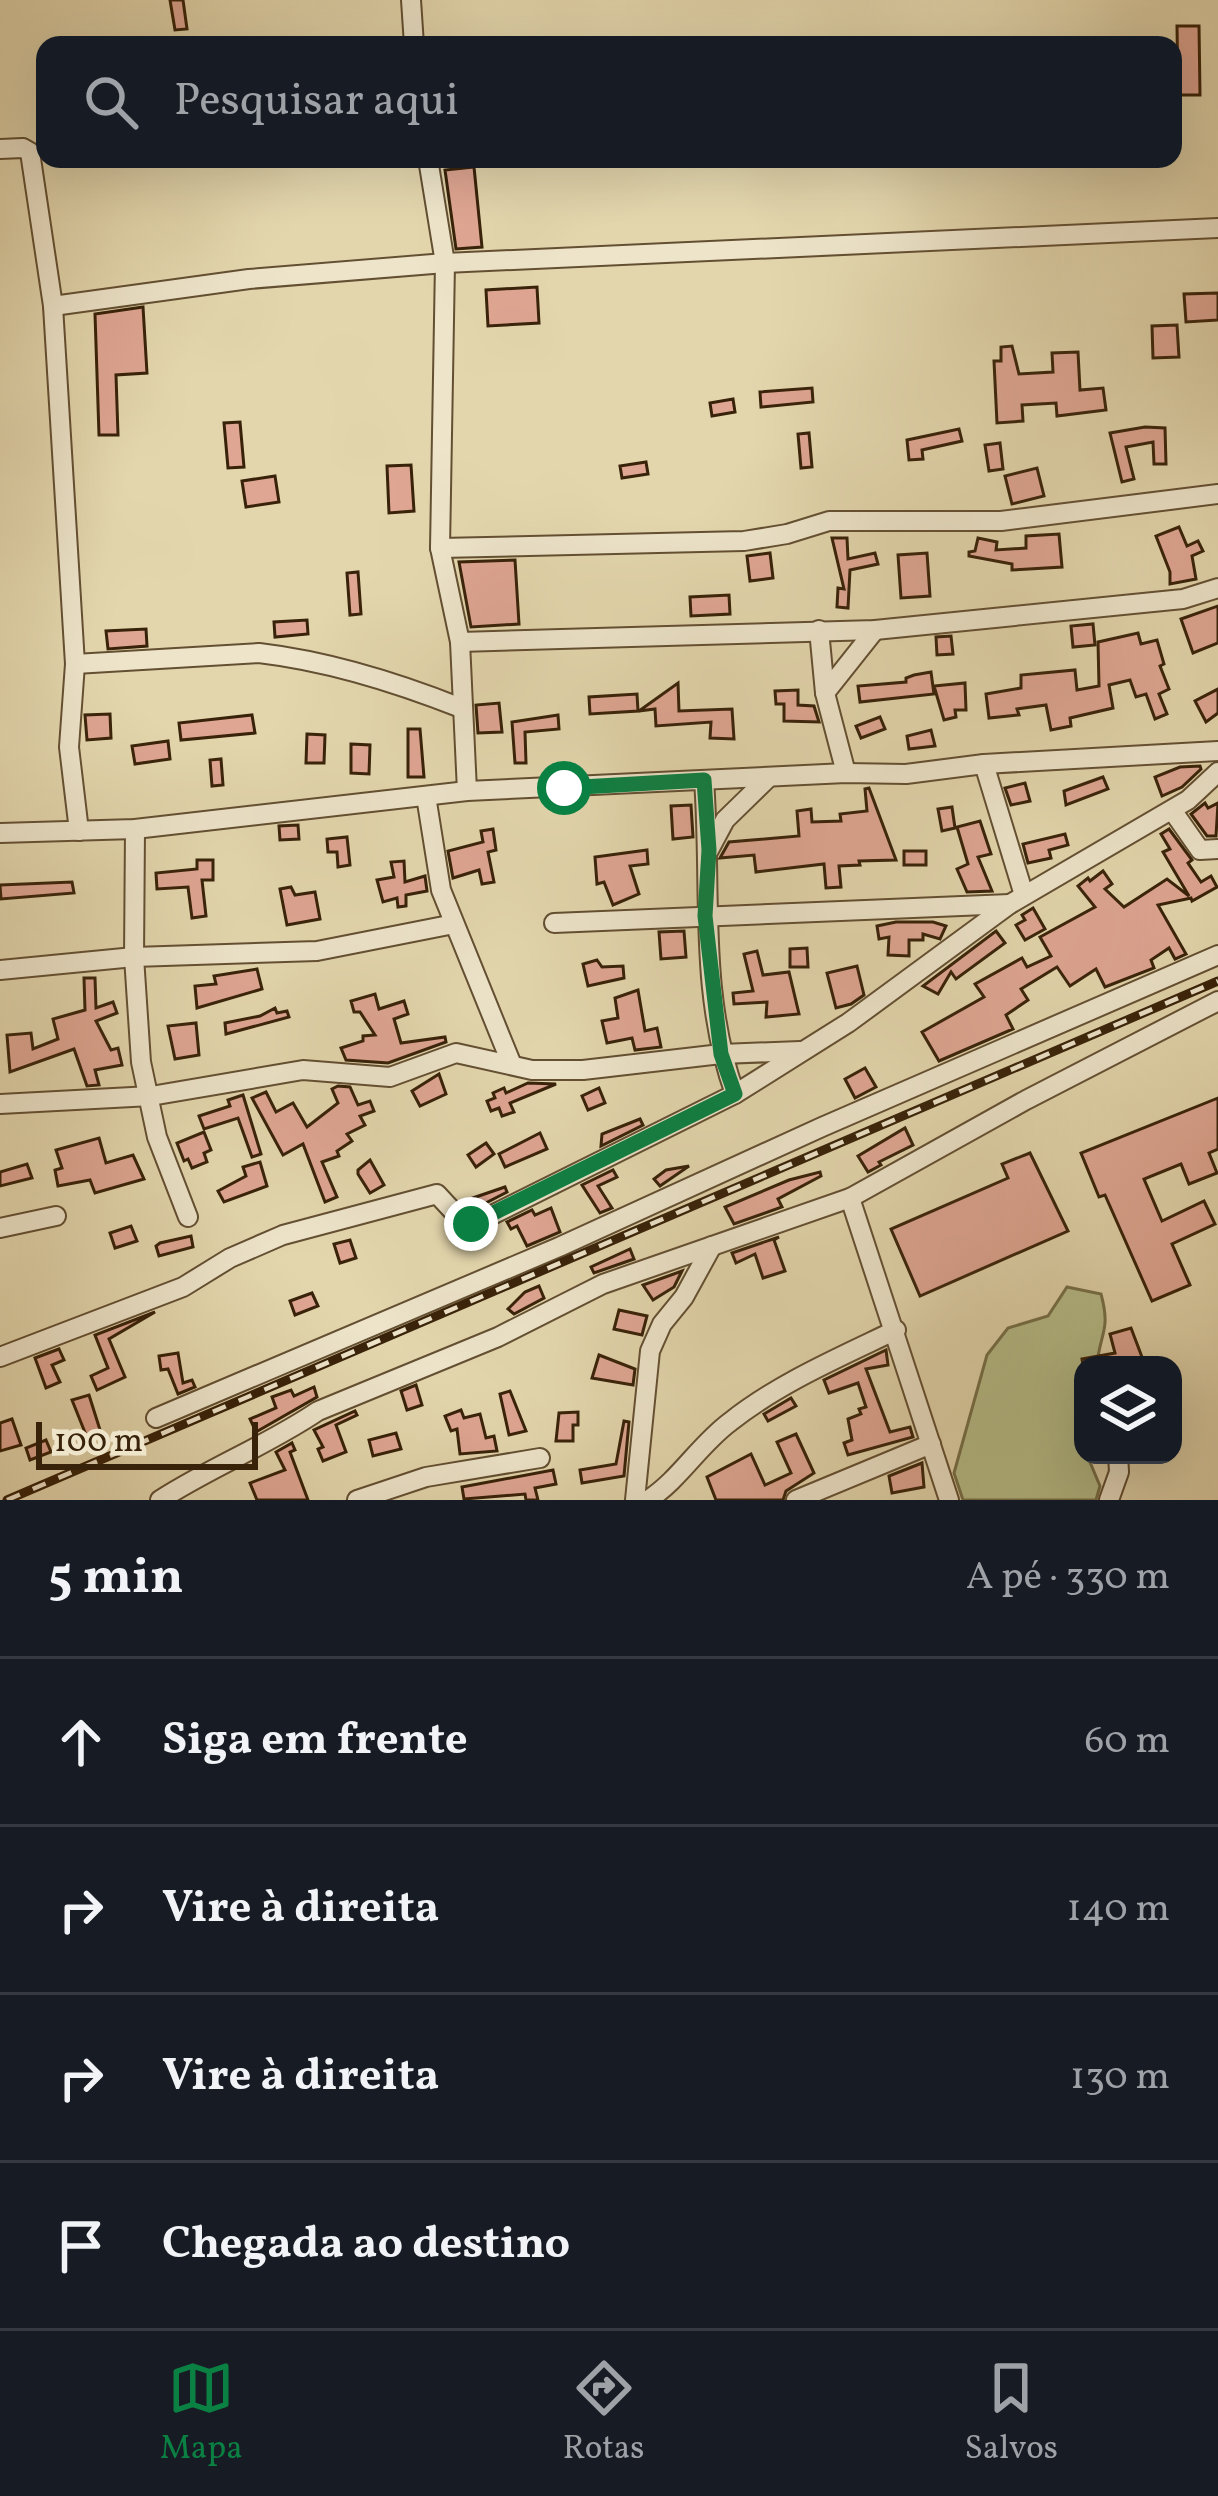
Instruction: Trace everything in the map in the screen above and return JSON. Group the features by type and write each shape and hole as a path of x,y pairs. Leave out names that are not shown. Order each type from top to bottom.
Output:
{"street":[{"path":"411,0 413,36"},
{"path":"0,149 30,152 53,306 75,664 68,747 79,831"},
{"path":"429,168 445,263 440,548 460,642 467,791"},
{"path":"53,306 248,279 445,263 1218,228"},
{"path":"440,548 744,541 830,521 1001,521 1218,494"},
{"path":"460,642 875,630 1183,599 1218,588"},
{"path":"819,630 824,693 846,773"},
{"path":"824,693 875,630"},
{"path":"75,664 273,655 415,689 461,708"},
{"path":"0,833 135,829 467,791 906,774 984,764 1218,751"},
{"path":"984,764 1017,900"},
{"path":"0,1357 183,1287 230,1258 283,1235 436,1194 463,1222 471,1224 735,1094 848,1023 1017,900 1172,810 1218,772"},
{"path":"709,850 725,820 767,779"},
{"path":"704,780 709,850 705,916 721,1054 735,1094"},
{"path":"426,796 441,890 512,1065"},
{"path":"1172,810 1200,850 1218,849"},
{"path":"135,829 134,957 141,1062 157,1137 188,1217"},
{"path":"554,923 1017,900"},
{"path":"0,970 134,957 317,951 454,924"},
{"path":"156,1418 254,1380 417,1304 559,1247 1218,955"},
{"path":"160,1500 205,1472 296,1428 318,1411 497,1337 603,1284 850,1198 1218,1001"},
{"path":"0,1104 151,1096 303,1070 390,1077 456,1053 532,1070 583,1070 805,1050"},
{"path":"850,1198 949,1500"},
{"path":"0,1228 56,1216"},
{"path":"634,1500 650,1351 712,1246"},
{"path":"647,1500 733,1419 784,1387 896,1330"},
{"path":"796,1500 931,1444"},
{"path":"357,1500 426,1477 540,1458"},
{"path":"1109,1500 1119,1464"}],"green space":[{"path":"1067,1287 1101,1294 1105,1324 1099,1356 1074,1356 1074,1464 1091,1464 1100,1486 1096,1500 963,1500 954,1473 987,1355 1008,1328 1048,1316"}],"building":[{"path":"170,0 183,0 187,29 175,30"},
{"path":"1177,26 1199,26 1200,95 1182,95 1182,36 1177,36"},
{"path":"474,168 482,247 456,249 445,170"},
{"path":"537,287 539,323 488,326 486,290"},
{"path":"1218,293 1218,320 1186,322 1184,294"},
{"path":"143,307 147,373 116,375 118,435 99,435 95,314"},
{"path":"1177,325 1179,357 1153,358 1152,326"},
{"path":"1012,346 1019,374 1053,372 1052,353 1078,352 1080,390 1103,388 1106,410 1057,416 1056,403 1022,405 1023,421 997,423 994,361 1001,361 1001,347"},
{"path":"812,388 813,402 761,407 760,392"},
{"path":"733,399 735,412 712,416 710,403"},
{"path":"240,422 244,467 228,468 224,423"},
{"path":"1165,428 1166,464 1154,464 1153,442 1126,447 1134,479 1122,482 1110,433"},
{"path":"959,429 962,441 922,450 923,459 909,460 907,440"},
{"path":"809,433 812,467 801,468 798,434"},
{"path":"1000,443 1003,469 989,471 985,445"},
{"path":"646,462 648,474 622,478 620,466"},
{"path":"411,465 414,511 389,513 387,466"},
{"path":"1037,468 1044,496 1012,504 1005,476"},
{"path":"275,476 279,502 246,507 242,481"},
{"path":"1179,527 1187,546 1198,541 1203,551 1192,556 1196,579 1170,584 1156,536"},
{"path":"1059,534 1062,567 1012,570 1012,564 969,556 978,538 997,542 996,550 1026,548 1026,536"},
{"path":"832,538 847,538 848,559 875,553 878,564 850,570 848,608 837,607 838,588 844,589"},
{"path":"770,553 773,578 750,581 747,556"},
{"path":"927,553 930,596 901,598 898,555"},
{"path":"515,560 519,624 471,627 459,562"},
{"path":"358,572 361,614 350,615 347,573"},
{"path":"729,595 730,614 691,616 690,597"},
{"path":"1218,606 1218,643 1193,653 1181,619"},
{"path":"307,620 308,634 275,637 274,622"},
{"path":"1093,624 1095,645 1073,647 1071,626"},
{"path":"146,629 147,646 108,649 106,631"},
{"path":"1138,633 1141,644 1157,640 1169,689 1159,694 1167,714 1155,719 1146,694 1136,697 1130,680 1109,685 1113,708 1070,718 1071,726 1051,730 1046,705 1017,709 1019,715 989,718 986,694 1021,688 1021,675 1075,670 1077,690 1099,686 1098,642"},
{"path":"951,636 953,654 937,655 936,637"},
{"path":"931,672 934,694 860,702 858,686 906,682 906,678"},
{"path":"678,683 679,711 732,709 734,739 710,738 711,722 656,726 655,709 639,711"},
{"path":"965,683 966,710 955,710 956,717 944,720 934,686"},
{"path":"1218,689 1218,713 1206,722 1195,701"},
{"path":"798,690 798,705 814,706 819,722 784,721 784,704 776,704 775,691"},
{"path":"637,694 638,711 590,714 589,697"},
{"path":"499,703 502,732 478,733 476,705"},
{"path":"110,714 111,738 87,740 85,715"},
{"path":"252,715 255,733 181,740 179,723"},
{"path":"558,715 559,729 525,732 526,763 515,763 512,722"},
{"path":"880,717 885,729 861,738 856,726"},
{"path":"408,729 420,729 424,777 408,777"},
{"path":"931,730 935,746 909,749 907,736"},
{"path":"307,734 325,735 324,763 306,763"},
{"path":"168,741 170,759 135,764 132,746"},
{"path":"351,744 370,745 369,774 351,773"},
{"path":"221,759 223,785 212,786 210,760"},
{"path":"1200,766 1182,787 1162,796 1155,777 1180,767"},
{"path":"1103,777 1108,789 1066,805 1064,791"},
{"path":"1025,783 1030,801 1011,805 1005,788"},
{"path":"869,788 896,860 839,866 841,887 826,888 824,864 756,872 754,855 720,858 729,842 799,836 797,811 811,809 812,822 841,821 840,814 867,811 865,789"},
{"path":"1205,803 1208,808 1218,803 1216,836 1207,836 1191,814"},
{"path":"691,805 693,837 673,839 671,806"},
{"path":"952,807 955,828 942,831 938,809"},
{"path":"980,821 991,854 978,857 992,891 967,892 957,869 968,864 957,827"},
{"path":"298,825 299,839 280,840 279,826"},
{"path":"493,829 496,850 488,852 494,882 482,884 479,870 453,878 448,851 483,842 481,831"},
{"path":"1169,829 1192,860 1188,863 1201,882 1211,876 1217,887 1192,901 1158,905 1186,954 1175,959 1169,948 1151,960 1154,968 1105,987 1096,969 1070,986 1057,967 1021,989 1028,1000 1006,1015 1013,1029 939,1061 922,1032 984,997 975,984 1022,958 1027,967 1051,956 1040,937 1095,907 1078,886 1088,878 1103,871 1112,884 1105,889 1124,907 1167,879 1189,896 1163,852 1170,849 1161,834"},
{"path":"1065,834 1068,845 1049,850 1051,858 1028,863 1023,844"},
{"path":"347,837 350,865 338,867 337,852 328,852 327,839"},
{"path":"647,850 648,864 630,866 639,894 613,905 604,882 597,884 595,857"},
{"path":"904,851 926,851 926,865 904,865"},
{"path":"197,860 213,860 213,880 202,880 206,916 192,918 188,887 157,889 156,873 197,869"},
{"path":"404,861 405,882 425,876 427,891 406,895 406,906 398,907 397,898 383,902 377,880 394,877 391,862"},
{"path":"72,882 74,893 1,899 0,885"},
{"path":"291,887 295,895 315,892 320,919 287,925 280,889"},
{"path":"1033,908 1045,929 1025,940 1016,925"},
{"path":"896,922 946,926 940,939 923,934 923,940 909,940 909,956 888,955 889,937 879,939 877,926"},
{"path":"684,931 686,957 661,959 659,932"},
{"path":"996,931 1005,943 956,979 951,972 938,994 923,986"},
{"path":"807,948 808,967 790,967 790,949"},
{"path":"757,951 763,975 789,972 799,1014 766,1017 767,1002 734,1004 733,993 753,991 744,954"},
{"path":"597,960 602,967 623,966 624,978 588,986 583,964"},
{"path":"857,966 864,995 836,1008 827,973"},
{"path":"257,969 262,989 197,1008 195,986 216,984 214,976"},
{"path":"84,978 95,978 96,1008 113,1002 117,1013 96,1021 111,1050 118,1048 122,1065 95,1070 99,1085 87,1086 74,1049 10,1072 7,1035 31,1033 33,1049 58,1039 53,1019 85,1010"},
{"path":"638,990 645,1031 657,1028 661,1047 635,1050 632,1038 607,1043 602,1021 618,1018 615,998"},
{"path":"375,994 379,1009 404,1001 408,1014 394,1019 401,1043 445,1037 446,1042 388,1063 346,1060 341,1048 375,1035 360,1012 354,1012 351,1001"},
{"path":"275,1008 277,1013 287,1011 289,1017 226,1034 225,1023"},
{"path":"196,1023 199,1055 175,1059 168,1026"},
{"path":"865,1068 876,1087 855,1098 845,1079"},
{"path":"439,1074 446,1094 420,1106 412,1091"},
{"path":"528,1083 556,1084 510,1103 514,1112 502,1116 499,1108 491,1111 487,1101 495,1098 493,1093"},
{"path":"350,1087 358,1105 370,1101 374,1111 360,1116 365,1125 347,1134 352,1141 337,1151 339,1156 322,1162 337,1197 325,1202 303,1144 283,1155 252,1098 266,1092 276,1112 293,1103 307,1127 338,1103 332,1089"},
{"path":"599,1088 605,1103 588,1110 582,1096"},
{"path":"243,1095 261,1154 252,1157 238,1118 204,1129 199,1116 230,1106 228,1100"},
{"path":"1218,1098 1218,1149 1209,1153 1217,1173 1189,1184 1181,1164 1144,1179 1162,1221 1204,1201 1215,1224 1172,1244 1190,1285 1152,1301 1081,1153"},
{"path":"640,1119 643,1125 601,1146 602,1134"},
{"path":"905,1128 913,1145 868,1172 858,1156"},
{"path":"204,1132 211,1150 204,1153 207,1162 192,1168 177,1143"},
{"path":"540,1133 547,1149 505,1167 499,1154"},
{"path":"99,1138 106,1163 133,1155 144,1179 95,1193 90,1180 58,1186 55,1170 62,1168 56,1150"},
{"path":"486,1143 494,1154 476,1167 468,1155"},
{"path":"1030,1153 1068,1231 920,1296 891,1229 1008,1178 1002,1164"},
{"path":"370,1160 384,1185 370,1193 358,1170"},
{"path":"260,1162 267,1186 224,1202 218,1191 246,1176 243,1167"},
{"path":"27,1164 32,1178 0,1186 0,1172"},
{"path":"689,1166 660,1186 654,1179 666,1170"},
{"path":"613,1170 617,1177 598,1186 612,1208 600,1213 582,1185"},
{"path":"820,1172 821,1176 778,1199 782,1207 734,1224 725,1207 789,1180"},
{"path":"505,1187 507,1192 478,1207 470,1199"},
{"path":"551,1208 560,1232 527,1246 517,1226 511,1229 507,1222 532,1210 535,1215"},
{"path":"131,1226 137,1241 115,1248 110,1233"},
{"path":"191,1236 193,1247 159,1256 156,1246 160,1243"},
{"path":"779,1237 774,1240 785,1271 763,1278 755,1254 736,1263 732,1253"},
{"path":"350,1240 356,1258 340,1263 334,1244"},
{"path":"630,1249 634,1259 594,1273 591,1267"},
{"path":"682,1271 674,1287 653,1300 643,1285"},
{"path":"539,1286 544,1298 514,1314 508,1309 525,1292"},
{"path":"312,1293 318,1306 295,1315 290,1301"},
{"path":"619,1310 647,1316 642,1335 614,1329"},
{"path":"155,1312 109,1339 125,1377 97,1390 91,1376 108,1368 95,1335"},
{"path":"1131,1328 1142,1356 1098,1356 1115,1353 1110,1334"},
{"path":"59,1349 64,1360 52,1365 60,1382 46,1388 35,1358"},
{"path":"886,1350 888,1365 866,1369 890,1432 910,1427 913,1437 848,1455 844,1443 852,1440 848,1419 866,1407 858,1383 829,1393 824,1380"},
{"path":"178,1353 183,1383 192,1380 195,1387 178,1394 168,1369 161,1370 159,1356"},
{"path":"599,1355 635,1369 633,1385 592,1378"},
{"path":"416,1385 422,1405 407,1410 401,1391"},
{"path":"314,1387 317,1397 256,1432 250,1419 276,1408 272,1397 291,1390 294,1396"},
{"path":"510,1391 526,1431 509,1435 500,1394"},
{"path":"89,1395 101,1433 88,1440 72,1400"},
{"path":"791,1398 796,1406 768,1421 764,1414"},
{"path":"461,1410 464,1418 480,1414 486,1438 494,1436 497,1451 460,1454 457,1429 451,1431 445,1416"},
{"path":"355,1411 357,1415 336,1425 346,1452 323,1461 318,1449 323,1447 314,1430"},
{"path":"578,1412 573,1441 556,1441 559,1413"},
{"path":"12,1419 21,1445 0,1451 0,1423"},
{"path":"624,1421 629,1422 624,1476 582,1483 580,1470 616,1464"},
{"path":"396,1433 401,1449 373,1456 369,1440"},
{"path":"796,1434 814,1473 786,1491 783,1500 716,1500 707,1477 751,1454 765,1485 791,1473 777,1442"},
{"path":"46,1440 51,1452 30,1460 26,1448"},
{"path":"292,1443 295,1450 290,1452 308,1500 257,1500 250,1483 285,1470 276,1452"},
{"path":"922,1463 924,1487 892,1493 889,1476"},
{"path":"553,1470 556,1484 535,1488 538,1500 526,1500 525,1494 464,1499 462,1487"}],"railway":[{"path":"7,1500 1218,981"}],"route":[{"path":"471,1224 735,1094 721,1054 705,916 709,850 704,780 564,788"}]}
